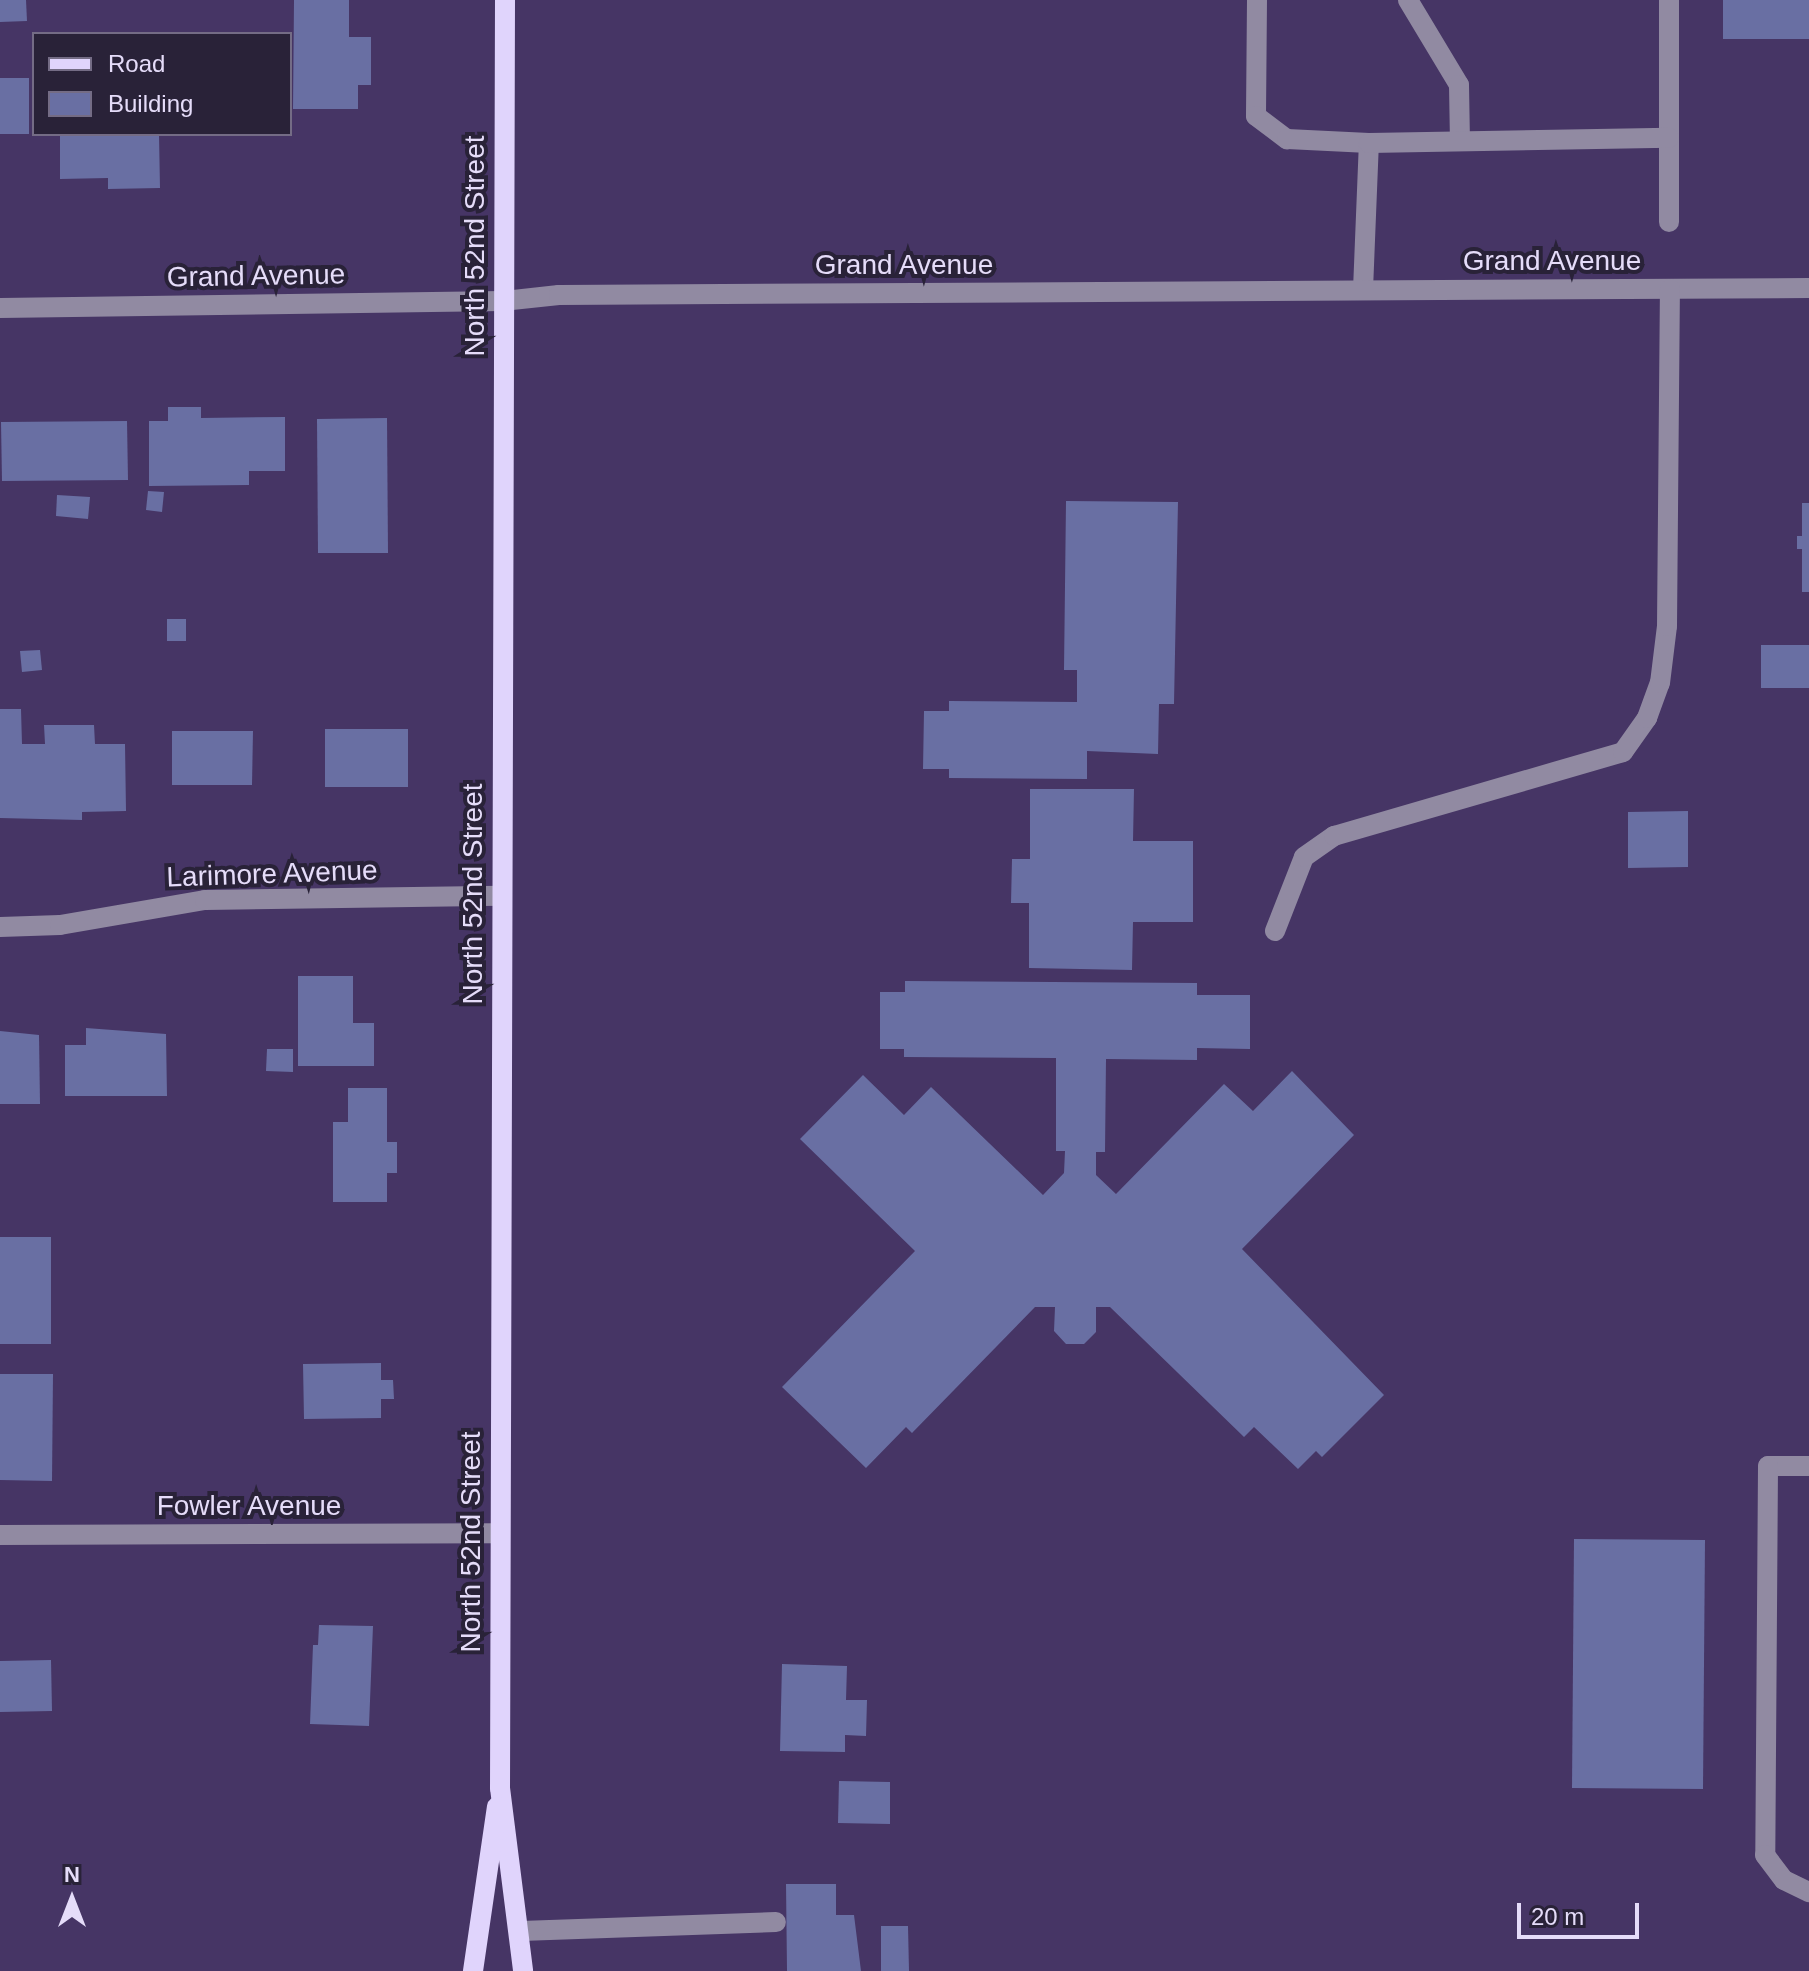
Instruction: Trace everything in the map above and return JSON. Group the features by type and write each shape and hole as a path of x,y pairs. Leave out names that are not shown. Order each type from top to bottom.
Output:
{"main road":[{"name":"North 52nd Street","path":"505,0 500,1788 521,1931 523,1971"},
{"name":"North 52nd Street","path":"473,1971 500,1788"}],"street":[{"path":"1257,0 1256,116 1287,139 1369,143 1669,138"},
{"path":"1408,0 1459,85 1460,141"},
{"path":"1669,0 1669,222"},
{"path":"1363,290 1369,143"},
{"name":"Grand Avenue","path":"0,308 503,301 559,295 1809,288"},
{"path":"1275,931 1304,857 1334,836 1623,752 1647,718 1660,683 1667,626 1670,289"},
{"name":"Larimore Avenue","path":"0,927 60,925 205,900 501,896"},
{"path":"1809,1466 1768,1466 1765,1855 1784,1880 1809,1892"},
{"name":"Fowler Avenue","path":"0,1535 499,1533"},
{"path":"521,1931 776,1922"}],"building":[{"path":"0,0 26,0 27,21 0,22"},
{"path":"294,0 349,0 349,37 371,37 371,85 358,85 358,109 293,109"},
{"path":"1723,0 1809,0 1809,39 1723,39"},
{"path":"0,78 29,78 29,134 0,134"},
{"path":"60,136 159,136 160,188 108,189 108,178 60,179"},
{"path":"168,407 201,407 201,418 285,417 285,471 249,471 249,485 149,486 149,421 168,421"},
{"path":"387,418 388,553 318,553 317,419"},
{"path":"127,421 128,480 2,481 1,422"},
{"path":"148,491 164,492 162,512 146,510"},
{"path":"57,495 90,497 88,519 56,516"},
{"path":"1066,501 1178,502 1174,704 1159,704 1158,754 1087,751 1087,779 949,778 949,769 923,769 924,711 949,711 949,701 1077,702 1077,670 1064,670"},
{"path":"1802,503 1809,503 1809,592 1802,592 1802,549 1797,549 1797,536 1802,536"},
{"path":"167,619 186,619 186,641 167,641"},
{"path":"1761,645 1809,645 1809,688 1761,688"},
{"path":"40,650 42,670 22,672 20,651"},
{"path":"0,709 21,709 22,744 45,744 44,725 94,725 95,744 125,744 126,811 82,812 82,820 0,818"},
{"path":"325,729 408,729 408,787 325,787"},
{"path":"172,731 253,731 252,785 172,785"},
{"path":"1030,789 1134,789 1133,841 1193,841 1193,922 1133,922 1132,970 1029,968 1029,903 1011,903 1012,859 1030,859"},
{"path":"1688,811 1688,867 1628,868 1628,812"},
{"path":"298,976 353,976 353,1023 374,1023 374,1066 298,1066"},
{"path":"905,981 1197,983 1197,995 1250,995 1250,1049 1197,1048 1197,1060 1106,1059 1105,1152 1096,1152 1096,1175 1116,1194 1224,1084 1253,1111 1292,1071 1354,1135 1242,1249 1384,1395 1322,1457 1316,1451 1298,1469 1254,1427 1244,1437 1110,1307 1096,1307 1096,1332 1084,1344 1066,1344 1054,1331 1055,1307 1035,1307 912,1433 906,1427 866,1468 782,1387 915,1251 800,1139 863,1075 904,1115 931,1087 1043,1195 1064,1173 1065,1151 1056,1151 1056,1058 904,1057 904,1049 880,1049 880,992 905,992"},
{"path":"86,1028 166,1034 167,1096 65,1096 65,1045 86,1045"},
{"path":"0,1031 39,1035 40,1104 0,1104"},
{"path":"267,1049 293,1049 293,1072 266,1071"},
{"path":"348,1088 387,1088 387,1142 397,1142 397,1173 387,1173 387,1202 333,1202 333,1122 348,1122"},
{"path":"0,1237 51,1237 51,1344 0,1344"},
{"path":"381,1363 381,1380 393,1380 394,1399 381,1399 381,1418 304,1419 303,1364"},
{"path":"0,1374 53,1374 52,1481 0,1480"},
{"path":"1574,1539 1705,1540 1703,1789 1572,1788"},
{"path":"319,1625 373,1626 369,1726 310,1724 313,1645 318,1645"},
{"path":"51,1660 52,1711 0,1712 0,1661"},
{"path":"782,1664 847,1666 846,1700 867,1700 866,1736 845,1735 845,1752 780,1751"},
{"path":"839,1781 890,1782 890,1824 838,1823"},
{"path":"786,1884 836,1884 836,1915 854,1915 861,1971 787,1971"},
{"path":"881,1926 908,1926 909,1971 881,1971"}]}
